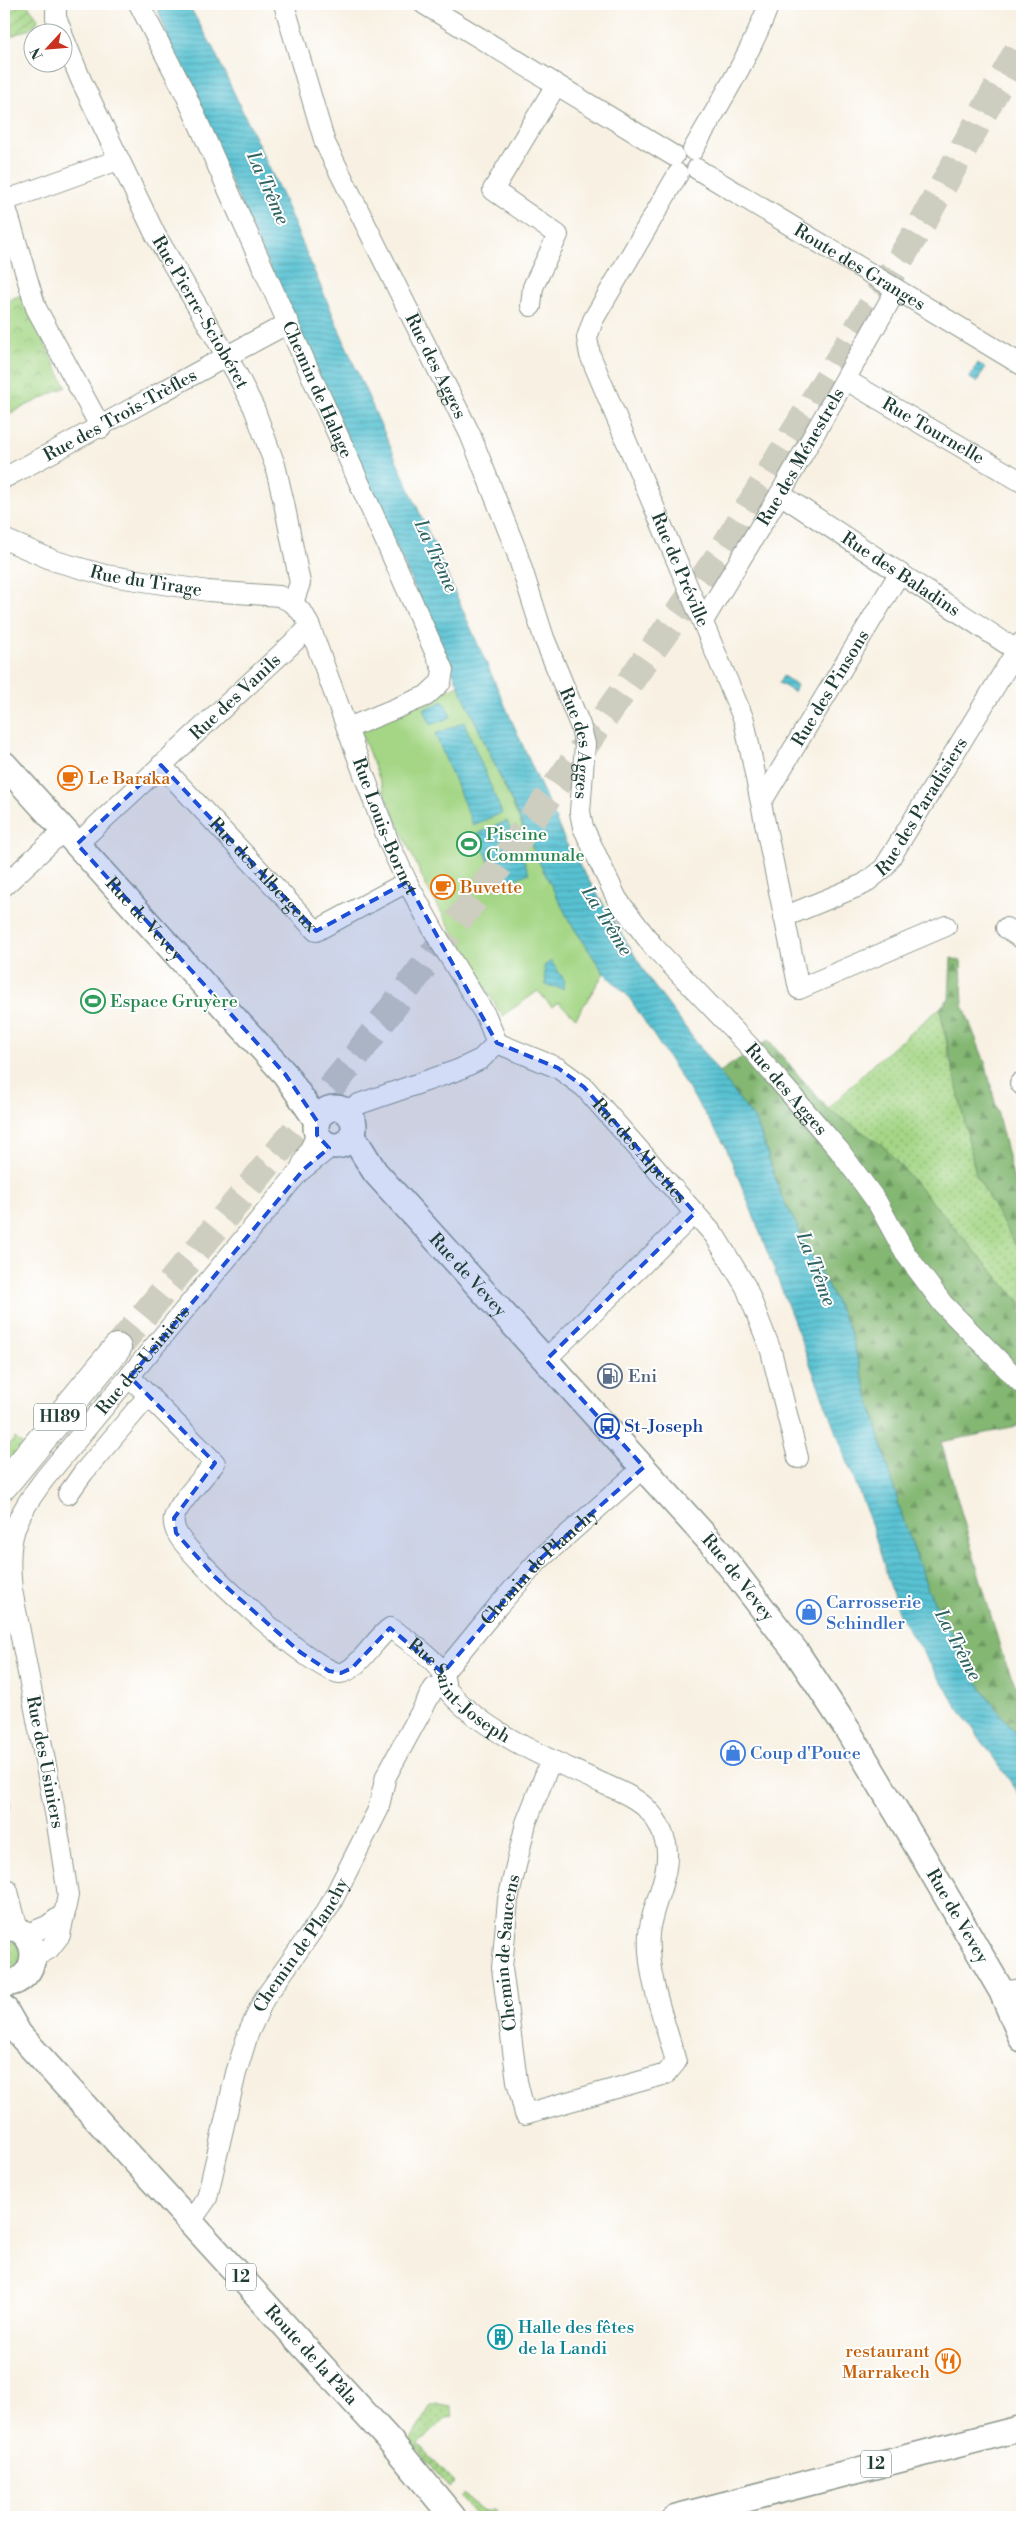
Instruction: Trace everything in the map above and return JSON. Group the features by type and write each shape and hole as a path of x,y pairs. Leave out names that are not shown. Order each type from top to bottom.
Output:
{"highway":[{"name":"H189","path":"4,1485 117,1348"},
{"path":"4,1892 19,1936"}],"main road":[{"name":"Rue de Vevey","path":"4,764 333,1129 375,1172 546,1359 716,1548 796,1653 848,1729 1012,1990 1022,2039"},
{"name":"12","path":"11,1982 29,1970 19,1936"},
{"name":"Route de la Pâla","path":"11,1982 31,2045"},
{"name":"Route de la Pâla","path":"4,2008 19,2034 391,2442 454,2515"},
{"name":"12","path":"676,2517 1022,2428"}],"street":[{"name":"Rue Pierre-Sciobéret","path":"56,4 58,22"},
{"name":"Chemin de Halage","path":"139,4 185,93 241,222 289,323 444,670 441,682 426,696 348,728"},
{"name":"Rue des Agges","path":"284,4 325,143 470,434 516,550 544,638 580,725 585,744 580,812 582,827 617,899 653,946 749,1046 839,1150 877,1202 905,1254 944,1304 1022,1384"},
{"name":"Route des Granges","path":"424,4 1022,365"},
{"path":"685,162 742,67 760,31 770,4"},
{"name":"Rue Pierre-Sciobéret","path":"72,56 118,160 155,234 254,408 275,465 300,583 293,603"},
{"path":"531,306 533,288 558,234 493,190 556,85"},
{"path":"100,428 36,308 4,201 118,160"},
{"name":"Rue de Préville","path":"685,162 593,320 587,338 590,355 744,720 799,989 946,926"},
{"name":"Rue des Ménestrels","path":"703,621 780,494 896,290"},
{"name":"Rue des Trois-Trèfles","path":"4,478 100,428 225,356 289,323"},
{"name":"Rue Tournelle","path":"846,380 1022,482"},
{"name":"Rue des Baladins","path":"780,494 899,574 1021,649"},
{"name":"Rue du Tirage","path":"4,539 55,560 105,575 208,591 279,596 293,603"},
{"name":"Rue des Pinsons","path":"762,801 899,574"},
{"name":"Rue Louis-Bornet","path":"293,603 304,615 310,627 390,843 408,882 439,940 486,1016 497,1043"},
{"name":"Rue des Vanils","path":"4,886 71,837 161,764 310,627"},
{"name":"Rue des Paradisiers","path":"784,917 864,884 884,868 1021,649"},
{"name":"Rue des Albergeux","path":"161,764 316,931 408,882"},
{"path":"1006,928 1022,939"},
{"path":"333,1129 359,1104 458,1070 481,1059 497,1043"},
{"name":"Rue des Alpettes","path":"497,1043 558,1068 584,1087 715,1236 746,1287 771,1352 798,1458"},
{"name":"Rue des Usiniers","path":"19,1936 51,1924 65,1913 68,1895 65,1868 12,1590 10,1552 15,1526 31,1497 333,1129"},
{"path":"546,1359 695,1213"},
{"name":"Rue Saint-Joseph","path":"130,1377 215,1463 180,1507 174,1518 176,1533 215,1577 300,1652 329,1671 341,1673 352,1668 381,1634 390,1628 437,1665 448,1692 478,1717 509,1738 551,1760 634,1798 650,1811 661,1828 666,1846 666,1866 652,1912 649,1935 652,1967 676,2062 666,2074 587,2096"},
{"path":"68,1494 83,1473 149,1395"},
{"name":"Chemin de Planchy","path":"191,2221 207,2198 236,2073 248,2034 264,1999 329,1907 378,1810 386,1776 434,1688 444,1679 498,1606 539,1560 644,1467"},
{"name":"Chemin de Saucens","path":"551,1760 526,1823 508,1900 502,1968 517,2081 525,2114 587,2096"}],"highlighted area":[{"path":"161,765 316,931 407,882 497,1043 558,1068 584,1087 695,1213 546,1360 644,1467 539,1560 443,1673 390,1628 352,1668 341,1673 329,1671 300,1652 215,1577 176,1533 174,1518 215,1463 130,1377 304,1169 329,1148 317,1135 317,1121 285,1074 77,844"}],"green space":[{"path":"4,4 27,4 38,18 37,22 22,22 22,32 4,39"},
{"path":"21,295 66,387 4,416 4,302"},
{"name":"Piscine Communale","path":"459,685 523,828 570,922 604,973 576,1018 558,1002 552,1007 538,991 502,1016 426,886 388,801 360,730"},
{"path":"951,958 961,961 963,1005 986,1065 1022,1214 1022,1242 1016,1246 976,1175 940,1008 949,998"},
{"path":"940,1008 950,1061 1017,1246 1022,1242 1022,1305 883,1146 828,1109 872,1065"},
{"path":"768,1040 828,1109 883,1146 1022,1305 1022,1426 941,1442 1002,1654 1022,1700 1022,1743 982,1689 928,1590 902,1516 849,1328 781,1195 757,1123 718,1073"},
{"path":"15,1438 23,1445 4,1468 4,1451"},
{"path":"4,1761 10,1808 4,1809"},
{"path":"4,1934 13,1935 25,1959 4,1976"},
{"path":"436,2404 450,2407 453,2416 447,2418 418,2444 455,2483 450,2487 409,2441 430,2407"},
{"path":"464,2493 481,2511 496,2511 495,2517 477,2517 460,2497"}],"water":[{"name":"La Trême","path":"156,4 188,4 212,46 280,191 356,369 566,843 651,982 757,1123 781,1195 849,1328 902,1516 928,1590 982,1689 1022,1743 1022,1798 955,1703 899,1615 872,1526 725,1145 628,996 604,973 570,922 538,860 177,63"},
{"path":"978,363 985,368 977,382 969,378"},
{"path":"783,676 797,685 794,692 779,683"},
{"path":"444,701 451,717 431,725 424,709"},
{"path":"464,722 502,813 473,825 435,734"},
{"path":"507,821 529,873 500,886 477,834"},
{"path":"551,961 565,981 563,989 546,985 544,966"}],"tunnel":[{"path":"117,1348 347,1068 495,872 719,556 924,220 1022,43"}],"place":[{"name":"Le Baraka","path":"70,778"},
{"name":"Piscine Communale","path":"469,844"},
{"name":"Buvette","path":"443,887"},
{"name":"Espace Gruyère","path":"93,1001"},
{"name":"Eni","path":"610,1376"},
{"name":"St-Joseph","path":"607,1426"},
{"name":"Carrosserie Schindler","path":"809,1612"},
{"name":"Coup d'Pouce","path":"733,1753"},
{"name":"Halle des fêtes de la Landi","path":"500,2337"},
{"name":"restaurant Marrakech","path":"948,2361"}]}
